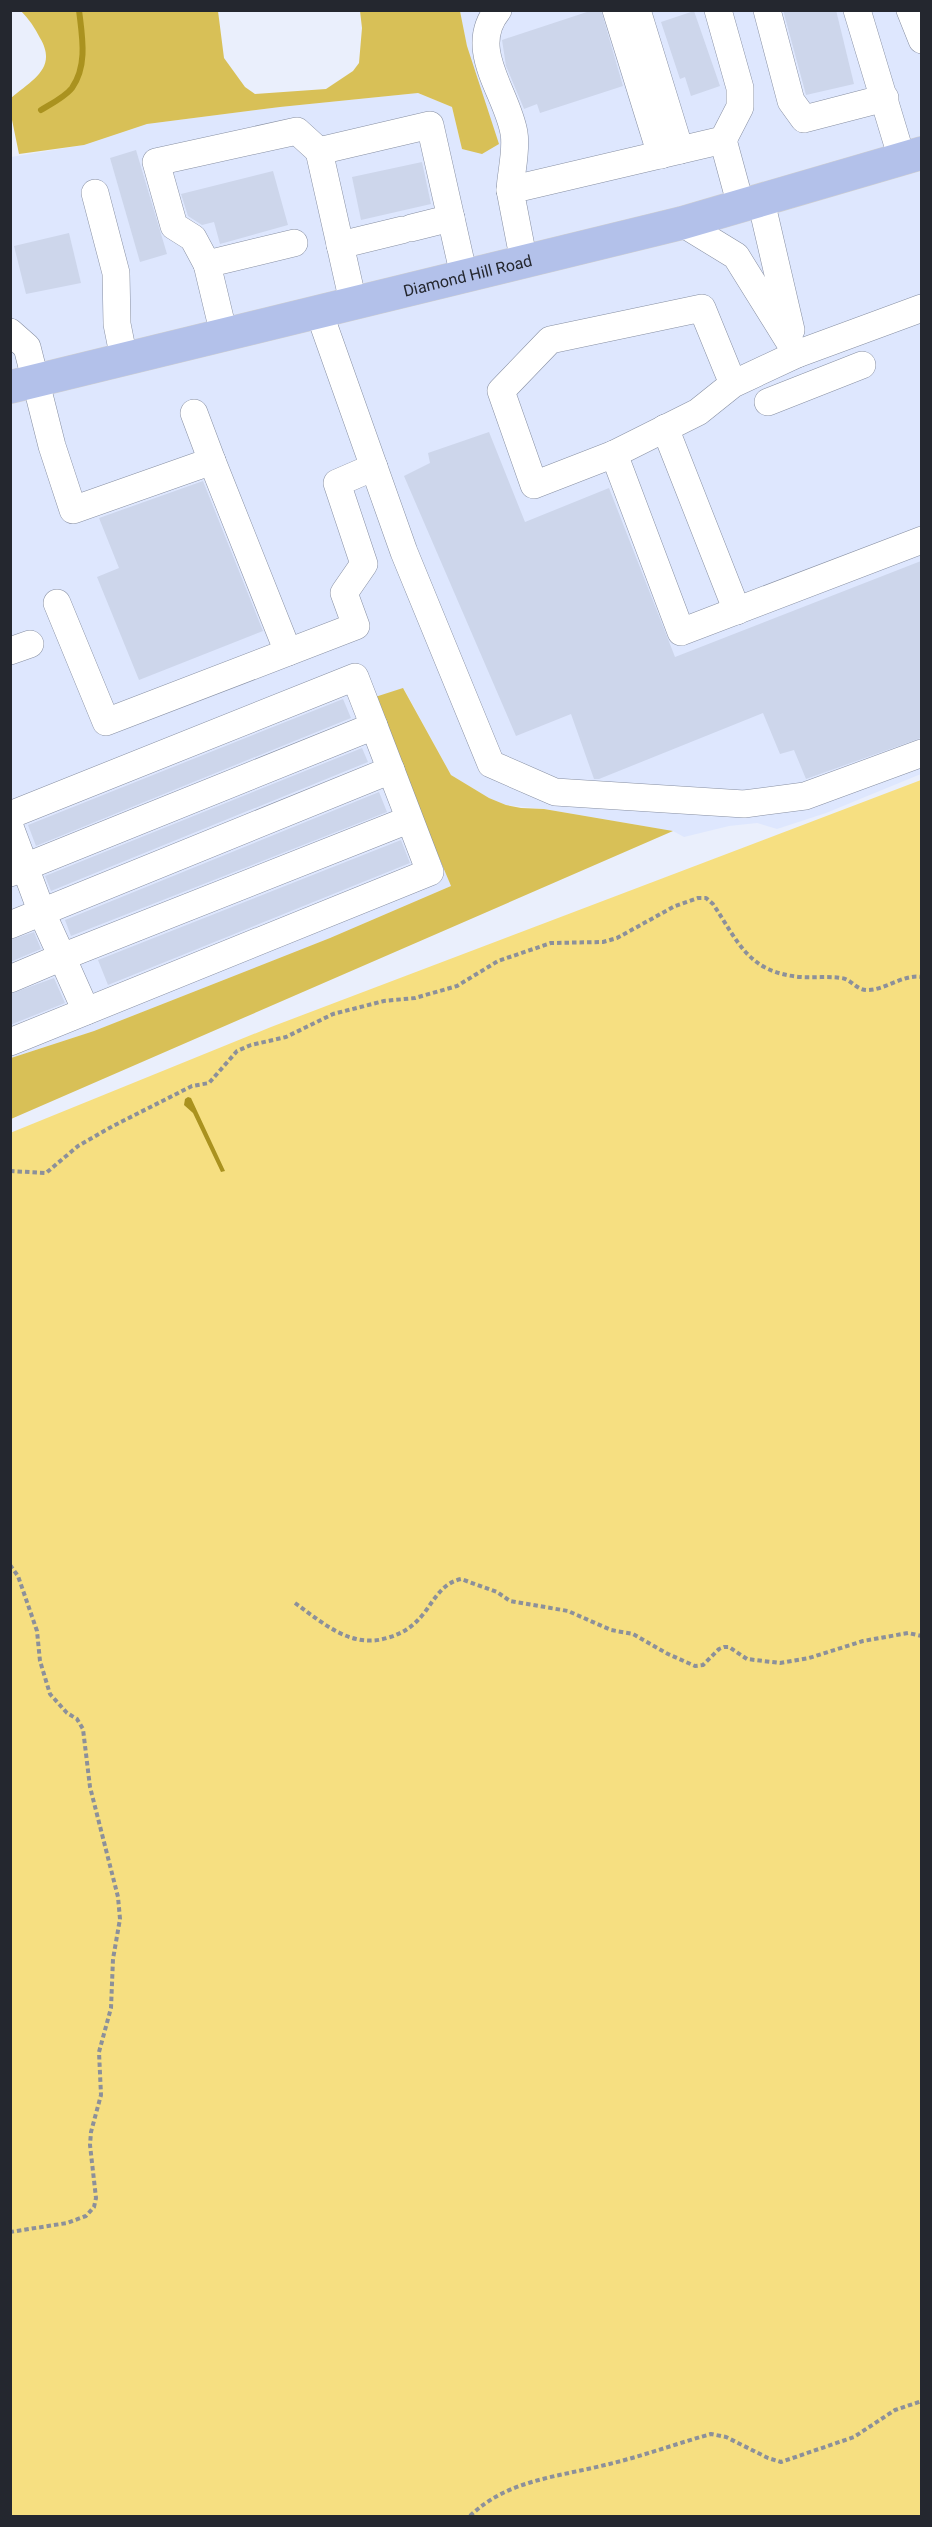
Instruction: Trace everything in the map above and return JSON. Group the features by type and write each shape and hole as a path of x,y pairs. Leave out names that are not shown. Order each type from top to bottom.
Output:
{"main road":[{"name":"Diamond Hill Road","path":"23,384 682,223 912,156"}],"lane":[{"path":"498,10 489,21 484,47 514,134 510,190 524,262"},
{"path":"616,10 671,153"},
{"path":"637,10 671,153"},
{"path":"510,190 723,140 740,107 740,88 718,10"},
{"path":"767,10 791,101 804,119 885,98"},
{"path":"857,10 885,98 912,156"},
{"path":"910,10 921,40"},
{"path":"319,151 430,124 464,276"},
{"path":"224,335 207,264 193,238 174,226 156,162 297,131 319,151 353,302"},
{"path":"723,140 751,204 797,354"},
{"path":"95,193 116,273 117,324 124,359"},
{"path":"340,245 451,218"},
{"path":"682,223 736,256 797,354"},
{"path":"207,264 294,243"},
{"path":"733,384 702,308 550,340 501,391 534,485 614,454 665,429 698,412 733,384 797,354 921,308"},
{"path":"319,312 404,552 491,764 555,792 744,804 805,796 921,753"},
{"path":"10,332 27,347 23,384 52,446 73,510 212,461"},
{"path":"768,402 862,365"},
{"path":"194,413 288,652"},
{"path":"665,429 737,611"},
{"path":"614,454 681,633 921,540"},
{"path":"57,603 106,722 356,626 344,593 364,564 337,483 374,467"},
{"path":"10,815 355,677 408,820 430,872 10,1042"},
{"path":"18,870 374,726"},
{"path":"10,925 391,770"},
{"path":"10,979 408,820"},
{"path":"10,827 18,870 42,913 86,1011"}],"path":[{"path":"10,1171 46,1173 78,1146 113,1126 192,1086 209,1083 237,1051 251,1045 286,1037 333,1014 384,1001 415,998 457,987 498,961 551,943 603,942 617,938 675,906 698,898 706,898 713,904 750,959 767,969 800,977 823,975 848,978 858,988 866,990 907,977 921,977"},
{"path":"10,1565 18,1576 37,1630 40,1661 50,1694 67,1713 77,1719 83,1729 90,1787 118,1897 120,1918 113,1959 111,2008 99,2052 101,2095 91,2132 90,2145 96,2198 94,2207 86,2216 67,2223 10,2232"},
{"path":"296,1603 345,1636 358,1640 383,1639 409,1629 417,1623 444,1586 461,1579 497,1592 510,1601 568,1611 611,1630 633,1634 695,1666 703,1665 724,1647 729,1647 747,1659 760,1663 780,1664 874,1639 908,1633 921,1636"},
{"path":"470,2517 504,2491 521,2484 607,2465 711,2434 726,2437 781,2462 794,2459 854,2437 895,2410 921,2401"}],"shaded area":[{"path":"21,11 218,11 224,58 245,87 255,94 326,89 353,71 359,63 362,28 360,11 460,11 467,46 499,144 482,154 462,149 452,107 418,93 147,124 84,145 19,154 11,115 11,98 34,79 46,58 45,48 38,34"},
{"path":"460,11 921,11 921,774 826,813 777,829 757,823 729,826 684,837 673,831 544,809 506,805 489,798 451,775 404,689 373,698 451,886 330,938 94,1031 11,1058 11,157 84,145 147,124 418,93 452,107 462,149 467,46"},
{"path":"403,688 451,775 489,798 521,808 544,809 673,831 11,1119 11,1058 94,1031 330,938 451,886 372,698"},
{"path":"921,780 921,2516 11,2516 10,1133 271,1027"},
{"path":"188,1097 191,1098 225,1171 221,1172 193,1113 184,1105"}],"building":[{"path":"593,10 601,10 623,86 540,113 537,104 524,109 506,66 502,40"},
{"path":"783,10 836,10 854,84 806,95"},
{"path":"694,11 720,86 691,96 685,77 680,79 661,22"},
{"path":"136,150 167,254 140,262 110,158"},
{"path":"422,162 431,204 361,220 352,177"},
{"path":"273,171 288,225 220,244 214,222 202,225 188,216 181,194"},
{"path":"69,233 81,283 26,294 14,246"},
{"path":"489,432 525,522 609,488 675,657 921,561 921,738 806,779 794,750 780,754 763,713 599,779 594,779 571,714 516,736 404,476 430,463 428,453"},
{"path":"203,481 263,631 139,680 97,577 119,568 99,518"},
{"path":"343,699 351,718 36,846 28,825"},
{"path":"362,748 368,762 51,891 45,876"},
{"path":"379,792 387,812 71,936 65,920"},
{"path":"401,840 410,863 108,985 98,960"},
{"path":"34,932 41,949 10,962 10,940"},
{"path":"54,978 65,1003 10,1025 10,994"}],"waterway":[{"path":"41,110 66,94 77,79 83,50 79,10"}]}
